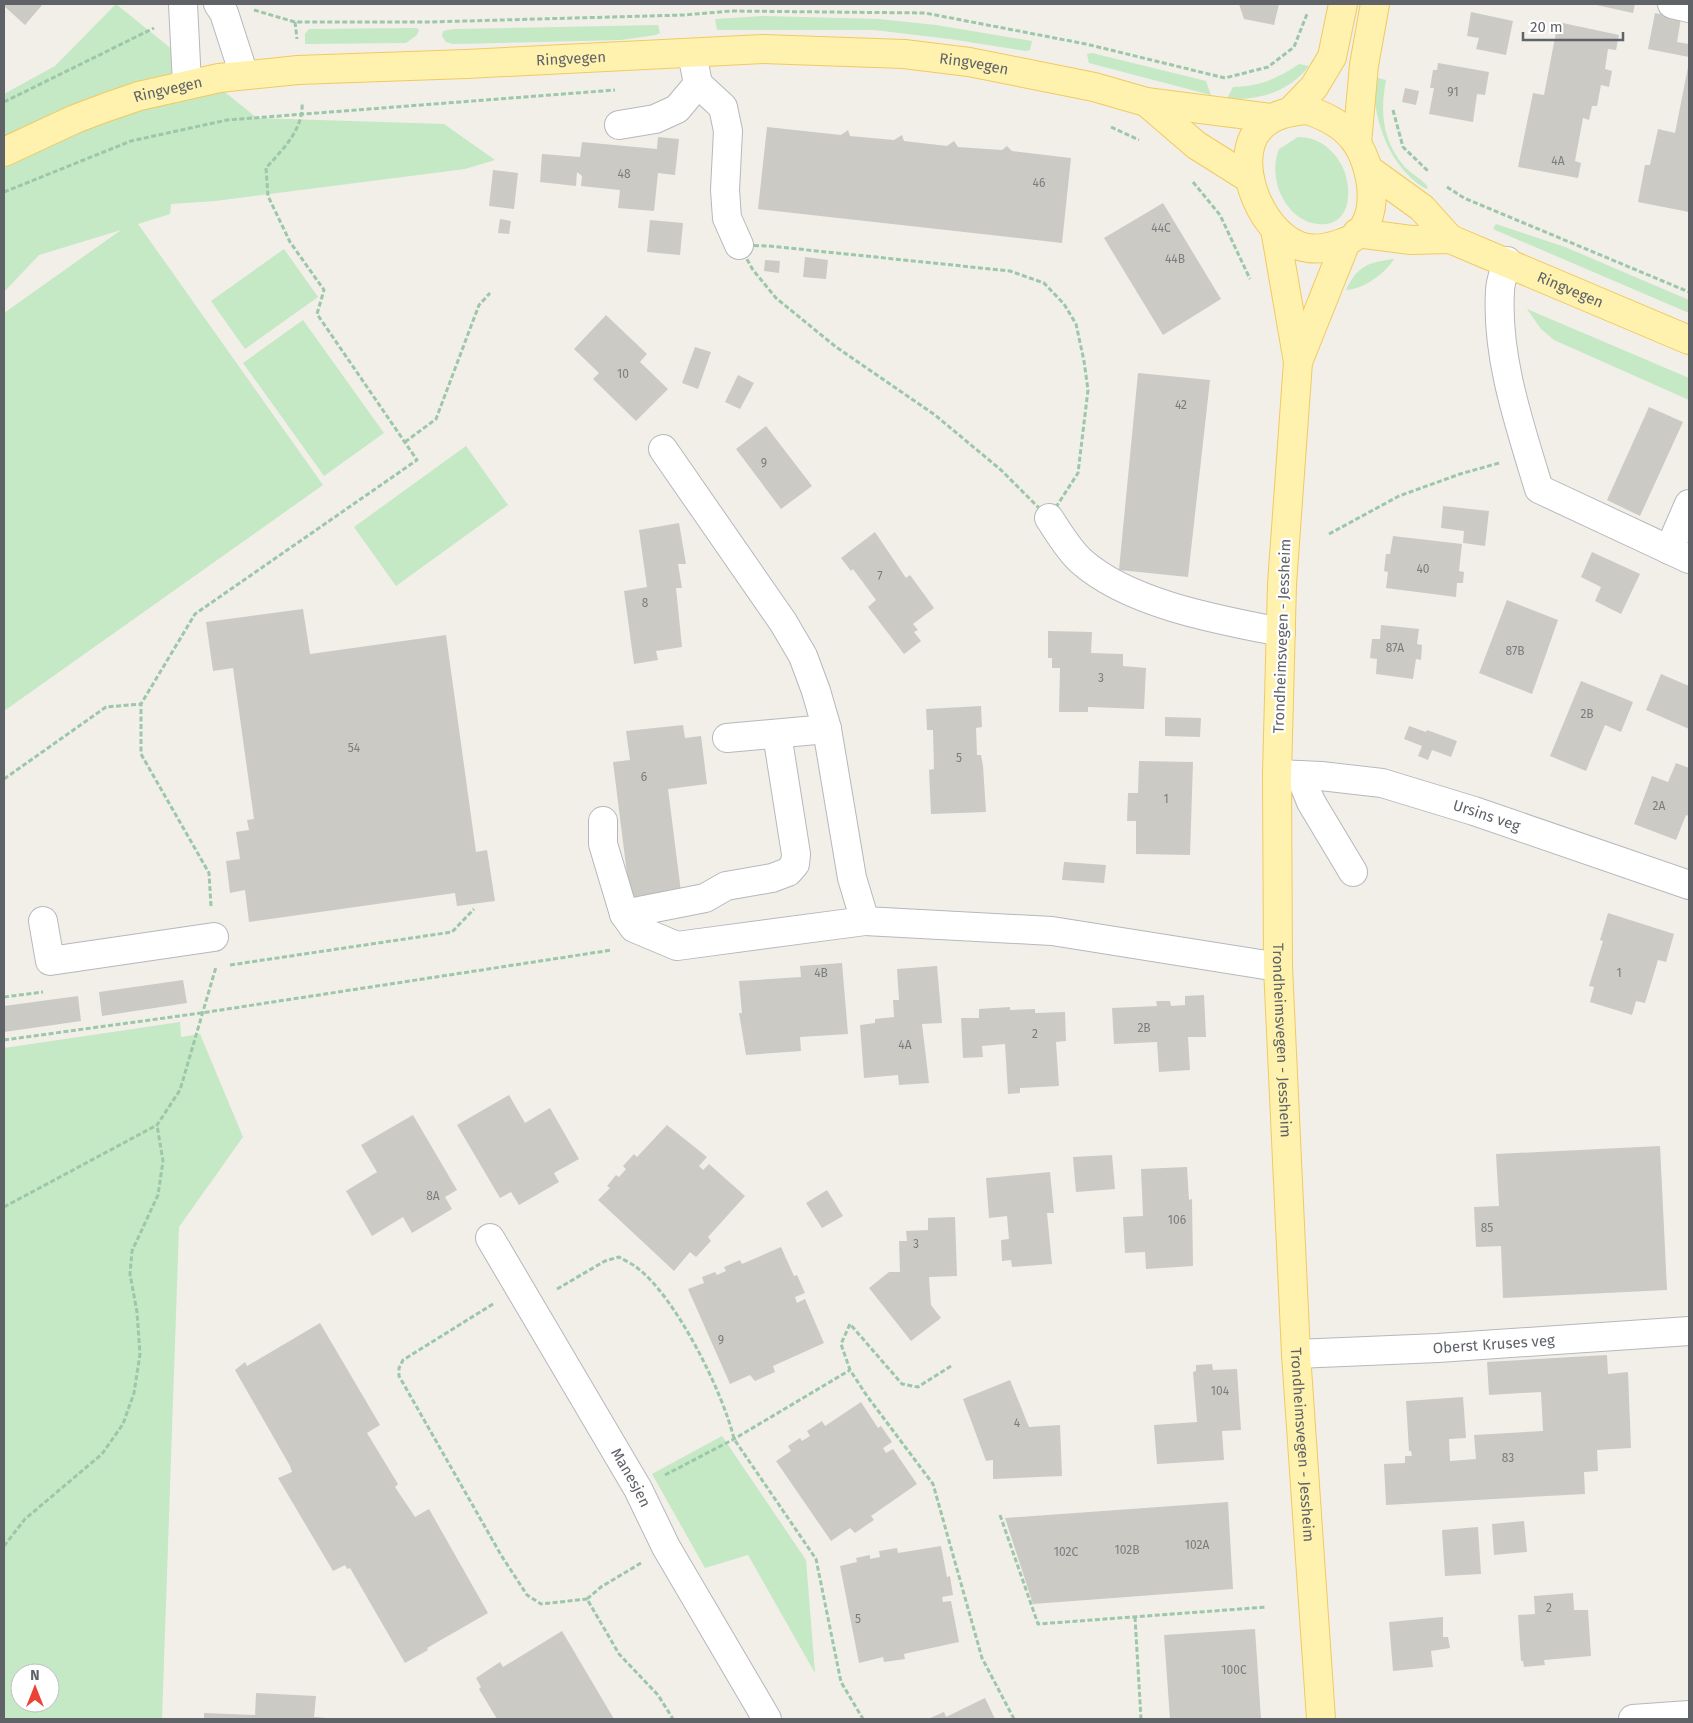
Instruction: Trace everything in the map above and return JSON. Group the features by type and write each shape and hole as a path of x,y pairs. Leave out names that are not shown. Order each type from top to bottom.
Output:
{"main road":[{"path":"1282,114 1308,110 1328,117 1344,129 1357,143 1368,169 1372,200 1369,215 1352,238 1330,247 1307,248 1290,241 1275,229 1265,217 1255,196 1250,179 1251,143 1259,128 1282,114 1314,87 1332,57 1343,4"},
{"path":"1357,143 1364,65 1375,4"},
{"name":"Ringvegen","path":"4,152 91,113 140,96 187,84 244,75 298,70 772,49 904,54 969,62 1050,77 1146,102 1282,114"},
{"name":"Ringvegen","path":"1146,102 1196,145 1250,179"},
{"name":"Ringvegen","path":"1368,169 1422,208 1450,239"},
{"name":"Trondheimsvegen - Jessheim","path":"1275,229 1298,362 1281,632 1289,774 1278,967 1296,1354 1321,1719"},
{"name":"Ringvegen","path":"1352,238 1450,239 1507,261 1689,340"},
{"name":"Trondheimsvegen - Jessheim","path":"1298,362 1352,238"}],"street":[{"path":"183,4 187,84"},
{"path":"218,4 224,13 244,75"},
{"path":"1672,4 1689,8"},
{"path":"692,53 698,84 723,107 728,131 725,190 727,218 739,245"},
{"path":"619,125 655,119 677,109 698,84"},
{"path":"1507,261 1500,290 1502,334 1512,398 1539,488 1679,554 1689,504"},
{"path":"663,449 782,622 803,656 827,729 850,869 865,921"},
{"path":"1049,518 1081,561 1099,574 1159,604 1281,632"},
{"path":"727,738 827,729"},
{"path":"624,914 705,898 726,886 772,878 788,872 795,864 796,854 777,734"},
{"path":"1289,774 1311,802 1353,872"},
{"name":"Ursins veg","path":"1289,774 1382,783 1474,811 1689,885"},
{"path":"604,820 604,844 624,914 634,928 677,946 865,921 1052,931 1278,967"},
{"path":"43,921 50,961 214,937"},
{"name":"Manesjen","path":"490,1238 638,1489 666,1547 767,1719"},
{"name":"Oberst Kruses veg","path":"1296,1354 1438,1348 1689,1331"},
{"path":"1633,1719 1689,1715"}],"path":[{"path":"1294,47 1308,13"},
{"path":"295,22 297,46"},
{"path":"4,102 159,26"},
{"path":"4,192 131,141 226,120 621,90"},
{"path":"4,1207 157,1125 180,1090 216,967 209,873 141,754 141,704 195,614 417,460 317,314 324,290 290,242 268,196 266,168 291,140 303,114 301,95"},
{"path":"1393,104 1393,112 1403,147 1433,176"},
{"path":"1109,126 1142,141"},
{"path":"1192,181 1220,215 1241,256 1250,280"},
{"path":"1445,186 1464,198 1689,292"},
{"path":"739,245 769,246 1010,271 1032,277 1052,291 1064,304 1076,324 1088,390 1078,473 1049,518 1001,470 935,415 836,347 776,298 753,270 739,245"},
{"path":"405,442 436,419 478,304 490,293"},
{"path":"1329,534 1399,496 1460,474 1529,454"},
{"path":"4,779 106,707 141,704"},
{"path":"216,967 452,932 474,909"},
{"path":"4,1040 201,1013 616,949"},
{"path":"4,1546 25,1519 102,1454 123,1424 134,1393 140,1354 137,1312 130,1274 132,1250 158,1195 163,1161 157,1125"},
{"path":"666,1547 587,1599 541,1604 528,1595 501,1555 399,1376 399,1368 403,1360 524,1297 605,1261 619,1257 637,1267 658,1289 692,1342 718,1391 729,1418 734,1439 816,1559 841,1682 862,1719"},
{"path":"951,1366 918,1387 902,1384 850,1324 840,1344 850,1370 867,1396 933,1484 982,1658 1014,1719"},
{"path":"638,1489 734,1439 850,1370"},
{"path":"1000,1515 1038,1624 1267,1607"},
{"path":"587,1599 619,1654 658,1695 673,1719"},
{"path":"1135,1617 1140,1719"}],"green space":[{"path":"116,4 257,118 444,124 495,160 465,169 215,201 171,204 170,214 138,224 323,485 4,711 4,313 121,230 39,255 4,292 4,94 55,66"},
{"path":"763,16 879,19 936,25 1032,41 1030,50 1026,51 874,30 717,30 715,19"},
{"path":"658,25 660,33 656,35 621,40 453,44 446,42 442,36 443,31 454,29"},
{"path":"417,28 419,30 417,35 406,43 305,44 305,34 309,29"},
{"path":"1092,53 1206,81 1211,95 1089,63 1087,54"},
{"path":"1299,64 1309,66 1292,82 1273,93 1251,98 1227,99 1233,87 1268,81"},
{"path":"1374,77 1386,80 1383,114 1391,146 1404,166 1428,187 1426,189 1413,180 1402,168 1385,140 1376,109"},
{"path":"1298,137 1311,139 1323,144 1337,158 1345,173 1348,193 1347,203 1344,212 1338,219 1330,223 1318,224 1306,221 1296,215 1288,206 1277,184 1275,172 1279,149"},
{"path":"1496,224 1565,247 1689,300 1689,313 1493,229"},
{"path":"284,249 318,297 245,349 211,301"},
{"path":"1394,259 1373,280 1359,287 1346,290 1359,270 1371,264"},
{"path":"1527,309 1689,378 1689,400 1554,340 1541,329"},
{"path":"303,320 384,433 324,476 243,363"},
{"path":"466,446 508,505 396,586 354,527"},
{"path":"180,1022 181,1037 200,1034 243,1137 179,1227 162,1719 4,1719 4,1048"},
{"path":"722,1436 806,1560 815,1673 748,1555 705,1568 652,1474"}],"building":[{"path":"4,4 43,4 25,25"},
{"path":"1239,4 1279,4 1274,25 1244,19"},
{"path":"1592,4 1635,4 1633,13"},
{"path":"1471,12 1513,21 1506,55 1476,49 1479,38 1467,36"},
{"path":"1655,13 1681,18 1677,42 1689,44 1689,57 1648,49"},
{"path":"1558,22 1619,35 1616,50 1608,49 1605,69 1612,71 1609,87 1601,85 1597,106 1592,106 1589,120 1583,118 1575,161 1581,163 1578,178 1518,167 1533,93 1544,95"},
{"path":"1438,63 1489,72 1485,95 1477,94 1473,122 1429,114 1434,88 1430,88 1433,70 1437,70"},
{"path":"1688,67 1689,212 1638,202 1645,165 1650,165 1658,129 1675,133"},
{"path":"1405,88 1419,91 1416,105 1402,102"},
{"path":"767,127 841,135 848,130 850,136 894,140 902,135 904,141 947,146 954,141 958,147 1002,150 1007,146 1012,151 1071,158 1062,243 758,209"},
{"path":"658,137 679,139 675,175 658,173 654,211 618,208 620,190 581,186 582,176 577,172 576,186 540,182 542,154 580,157 582,142 657,149"},
{"path":"493,170 518,173 514,209 489,206"},
{"path":"1163,203 1221,299 1163,335 1104,238"},
{"path":"500,219 511,221 509,234 498,233"},
{"path":"650,220 683,223 680,255 647,252"},
{"path":"805,257 828,260 826,279 803,277"},
{"path":"765,260 780,261 779,273 764,271"},
{"path":"606,315 647,354 640,362 668,389 636,421 593,379 599,373 574,349"},
{"path":"695,347 711,352 698,389 682,383"},
{"path":"1138,373 1210,380 1188,577 1119,570"},
{"path":"738,375 754,383 740,409 725,402"},
{"path":"1649,407 1683,422 1640,516 1607,500"},
{"path":"766,426 812,486 781,509 736,449"},
{"path":"1443,506 1489,511 1485,546 1463,543 1464,531 1441,528"},
{"path":"679,523 686,564 678,564 682,588 676,588 682,647 656,651 658,660 634,664 624,591 647,587 639,530"},
{"path":"875,532 906,578 910,575 934,608 913,624 918,630 914,632 921,641 904,654 868,607 876,600 853,569 851,571 841,558"},
{"path":"1393,536 1462,544 1459,571 1464,572 1463,583 1457,583 1456,597 1386,588 1388,572 1384,571 1386,554 1390,554"},
{"path":"1592,552 1640,574 1621,614 1595,601 1601,587 1581,577"},
{"path":"1507,600 1558,620 1532,694 1479,673"},
{"path":"303,609 310,654 446,635 476,852 487,850 495,901 457,906 455,893 249,922 245,890 230,893 226,861 240,859 236,832 249,830 247,820 254,819 233,668 213,671 206,622"},
{"path":"1381,625 1419,629 1417,644 1422,645 1421,660 1416,659 1413,679 1376,674 1377,659 1370,658 1372,639 1380,639"},
{"path":"1048,631 1092,632 1091,653 1123,654 1123,666 1146,668 1144,709 1088,707 1088,712 1059,712 1060,668 1052,668 1052,658 1048,658"},
{"path":"1661,674 1689,686 1689,729 1646,710"},
{"path":"1581,681 1633,702 1621,732 1605,725 1586,771 1550,756"},
{"path":"981,706 982,727 976,728 977,755 981,755 983,766 986,812 931,814 929,770 934,769 933,730 927,730 926,709"},
{"path":"1165,717 1201,718 1200,737 1165,736"},
{"path":"683,725 685,738 701,736 707,784 668,789 681,892 630,898 613,762 630,760 626,731"},
{"path":"1409,726 1426,732 1427,730 1457,741 1451,757 1432,750 1428,760 1418,756 1422,746 1404,739"},
{"path":"1139,761 1193,762 1190,855 1136,854 1136,821 1127,821 1128,793 1138,793"},
{"path":"1676,763 1689,768 1689,816 1686,815 1676,840 1634,824 1652,776 1668,782"},
{"path":"1064,862 1106,865 1104,883 1062,880"},
{"path":"1608,913 1674,934 1666,962 1658,960 1645,1003 1636,1001 1632,1015 1590,1002 1594,987 1589,986 1603,941 1600,940"},
{"path":"842,963 848,1034 800,1037 801,1051 746,1055 739,1013 742,1013 739,981 801,977 800,966"},
{"path":"937,966 942,1023 922,1024 929,1083 899,1085 898,1075 864,1078 860,1025 875,1023 875,1019 894,1017 893,1000 899,1000 897,969"},
{"path":"183,980 187,1003 102,1016 99,992"},
{"path":"1204,995 1206,1037 1188,1037 1190,1070 1159,1072 1157,1042 1114,1044 1112,1008 1157,1006 1156,1001 1170,1001 1171,1006 1185,1005 1185,996"},
{"path":"78,996 81,1021 4,1032 4,1006"},
{"path":"1010,1007 1010,1010 1035,1009 1035,1013 1065,1012 1066,1041 1056,1042 1059,1086 1020,1088 1020,1093 1008,1094 1005,1044 982,1046 983,1057 963,1058 961,1018 979,1018 979,1009"},
{"path":"509,1095 525,1123 550,1108 579,1159 554,1173 559,1182 519,1205 511,1192 500,1198 457,1125"},
{"path":"413,1115 457,1190 445,1197 452,1209 412,1233 403,1217 372,1236 346,1191 377,1172 361,1145"},
{"path":"667,1125 707,1157 699,1166 703,1170 709,1164 745,1196 708,1237 711,1241 696,1257 690,1252 674,1271 598,1200 610,1188 607,1186 616,1175 619,1177 626,1169 623,1166 634,1154 637,1157"},
{"path":"1660,1146 1667,1290 1503,1298 1501,1246 1476,1247 1474,1207 1499,1206 1496,1154"},
{"path":"1112,1155 1115,1189 1076,1192 1073,1157"},
{"path":"1187,1167 1189,1200 1192,1199 1193,1266 1146,1269 1145,1252 1125,1253 1123,1217 1143,1216 1141,1169"},
{"path":"1050,1172 1054,1213 1047,1213 1052,1264 1012,1267 1011,1260 1002,1261 1001,1240 1009,1239 1007,1216 989,1218 986,1178"},
{"path":"827,1190 843,1216 822,1228 806,1203"},
{"path":"955,1217 957,1276 929,1277 931,1305 941,1318 911,1341 869,1288 889,1272 900,1272 899,1241 907,1241 906,1231 928,1230 928,1218"},
{"path":"781,1247 794,1276 797,1275 805,1293 795,1297 797,1303 805,1299 824,1343 773,1366 775,1372 755,1381 750,1375 730,1384 688,1289 704,1283 702,1277 715,1272 717,1275 726,1271 724,1267 740,1260 742,1264"},
{"path":"320,1323 380,1425 367,1433 398,1484 395,1487 415,1517 429,1509 488,1613 405,1663 350,1568 347,1569 345,1565 333,1571 278,1478 292,1472 290,1466 235,1370 245,1362 247,1366"},
{"path":"1607,1355 1608,1374 1628,1372 1631,1448 1597,1450 1598,1471 1584,1472 1585,1494 1386,1505 1384,1464 1405,1463 1405,1456 1412,1456 1411,1451 1409,1451 1406,1401 1463,1397 1466,1438 1449,1439 1450,1461 1476,1459 1474,1435 1543,1431 1541,1392 1489,1395 1487,1362"},
{"path":"1212,1364 1213,1370 1237,1369 1241,1430 1222,1431 1224,1460 1157,1464 1154,1425 1197,1422 1193,1372 1196,1371 1196,1365"},
{"path":"1010,1380 1029,1427 1060,1425 1062,1476 993,1479 993,1460 986,1461 963,1399"},
{"path":"861,1402 878,1428 881,1426 892,1442 883,1448 886,1453 893,1449 917,1484 871,1516 874,1520 855,1533 850,1528 831,1541 776,1461 791,1451 788,1446 800,1438 802,1441 810,1436 807,1431 822,1421 825,1426"},
{"path":"1228,1502 1233,1589 1033,1604 1005,1518"},
{"path":"1524,1521 1527,1552 1494,1555 1492,1524"},
{"path":"1478,1527 1481,1574 1445,1576 1442,1530"},
{"path":"941,1546 947,1577 950,1576 953,1595 942,1597 943,1602 951,1601 959,1642 904,1654 905,1659 884,1662 883,1657 859,1663 840,1566 857,1562 856,1558 870,1555 870,1559 880,1557 879,1551 897,1548 898,1553"},
{"path":"1573,1593 1574,1610 1588,1610 1591,1656 1544,1660 1545,1665 1524,1667 1523,1661 1521,1661 1518,1615 1535,1614 1534,1596"},
{"path":"1443,1617 1443,1637 1448,1637 1450,1648 1431,1651 1433,1667 1393,1671 1389,1622"},
{"path":"1255,1629 1261,1719 1170,1719 1164,1635"},
{"path":"562,1631 614,1719 497,1719 479,1689 481,1687 476,1678 500,1662 503,1667"},
{"path":"256,1693 316,1696 314,1717 339,1719 204,1719 204,1713 255,1715"},
{"path":"985,1698 995,1719 928,1719 944,1712 946,1717"}]}
